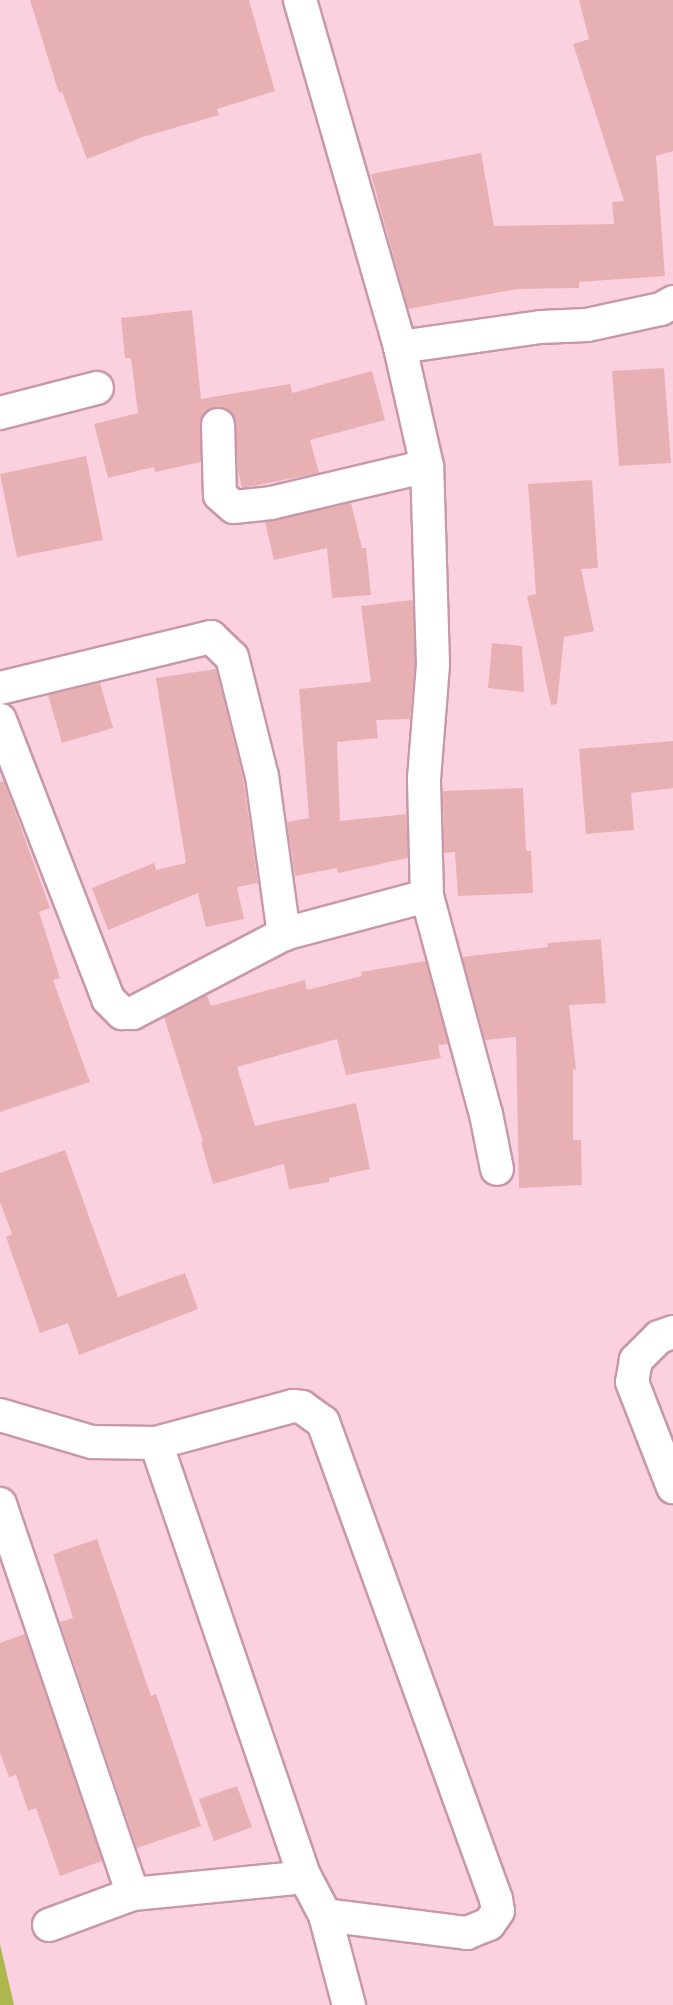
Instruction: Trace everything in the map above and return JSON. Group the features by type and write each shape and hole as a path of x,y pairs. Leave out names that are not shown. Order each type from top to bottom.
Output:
{"street":[{"path":"300,0 400,348 427,466 433,664 424,779 427,896 486,1114 497,1169"},
{"path":"400,348 528,329 587,325 661,309 673,302"},
{"path":"0,413 97,388"},
{"path":"218,425 220,495 234,507 271,503 427,466"},
{"path":"0,688 205,637 218,641 232,657 262,776 284,933"},
{"path":"0,720 108,999 122,1013 133,1013 284,933 427,896"},
{"path":"673,1332 659,1338 636,1360 632,1381 673,1487"},
{"path":"0,1415 92,1442 156,1443 293,1405 302,1407 323,1422 496,1899 498,1911 489,1924 467,1933 325,1915"},
{"path":"156,1443 305,1877 325,1915 349,2005"},
{"path":"0,1504 133,1894"},
{"path":"49,1925 133,1894 305,1877"}],"green space":[{"path":"0,1944 14,2005 0,2005"}],"building":[{"path":"30,0 249,0 275,91 217,109 219,115 143,137 87,159 62,92 59,93"},
{"path":"579,0 673,0 673,151 656,156 665,276 579,282 579,288 517,289 408,309 371,174 481,153 494,226 614,224 612,202 624,201 573,44 589,39"},
{"path":"192,310 201,399 290,384 292,393 372,371 385,420 310,440 319,473 242,488 234,416 227,409 217,407 202,417 201,462 155,472 154,467 108,478 94,424 138,413 131,358 125,358 121,318"},
{"path":"664,368 671,463 619,466 612,371"},
{"path":"86,456 103,540 17,557 0,474"},
{"path":"592,480 598,568 581,569 594,631 564,637 557,704 551,705 527,596 536,594 528,484"},
{"path":"351,503 362,548 366,548 371,595 332,598 327,548 274,560 265,522"},
{"path":"413,600 415,664 410,719 376,720 378,738 337,742 340,821 407,814 408,858 338,873 337,868 295,876 287,822 309,818 299,689 371,682 361,606"},
{"path":"492,643 522,646 524,692 488,688"},
{"path":"216,669 243,777 258,883 237,887 244,919 206,927 198,893 108,930 92,888 154,863 156,870 186,863 156,678"},
{"path":"100,683 113,728 62,743 48,695"},
{"path":"673,741 673,788 631,793 634,830 586,834 579,749"},
{"path":"4,781 50,908 39,912 60,978 53,980 90,1082 0,1112 0,782"},
{"path":"523,788 526,851 531,851 533,893 458,896 455,852 444,853 443,791"},
{"path":"601,939 606,1003 569,1005 576,1069 573,1070 573,1140 581,1140 582,1185 519,1188 516,1037 485,1040 462,957 548,947 547,943"},
{"path":"426,961 448,1044 438,1045 441,1058 346,1075 337,1039 237,1067 255,1126 356,1103 370,1169 329,1178 329,1182 289,1189 284,1164 213,1184 203,1142 164,1017 207,995 211,1006 305,980 307,990 362,976 361,972"},
{"path":"65,1150 118,1297 185,1273 198,1309 79,1355 68,1323 40,1333 6,1237 12,1234 0,1202 0,1173"},
{"path":"97,1539 151,1696 156,1694 201,1826 137,1848 60,1622 73,1618 53,1554"},
{"path":"25,1634 102,1861 60,1876 36,1808 28,1811 16,1775 9,1777 0,1753 0,1643"},
{"path":"237,1786 252,1827 214,1841 199,1799"}]}
